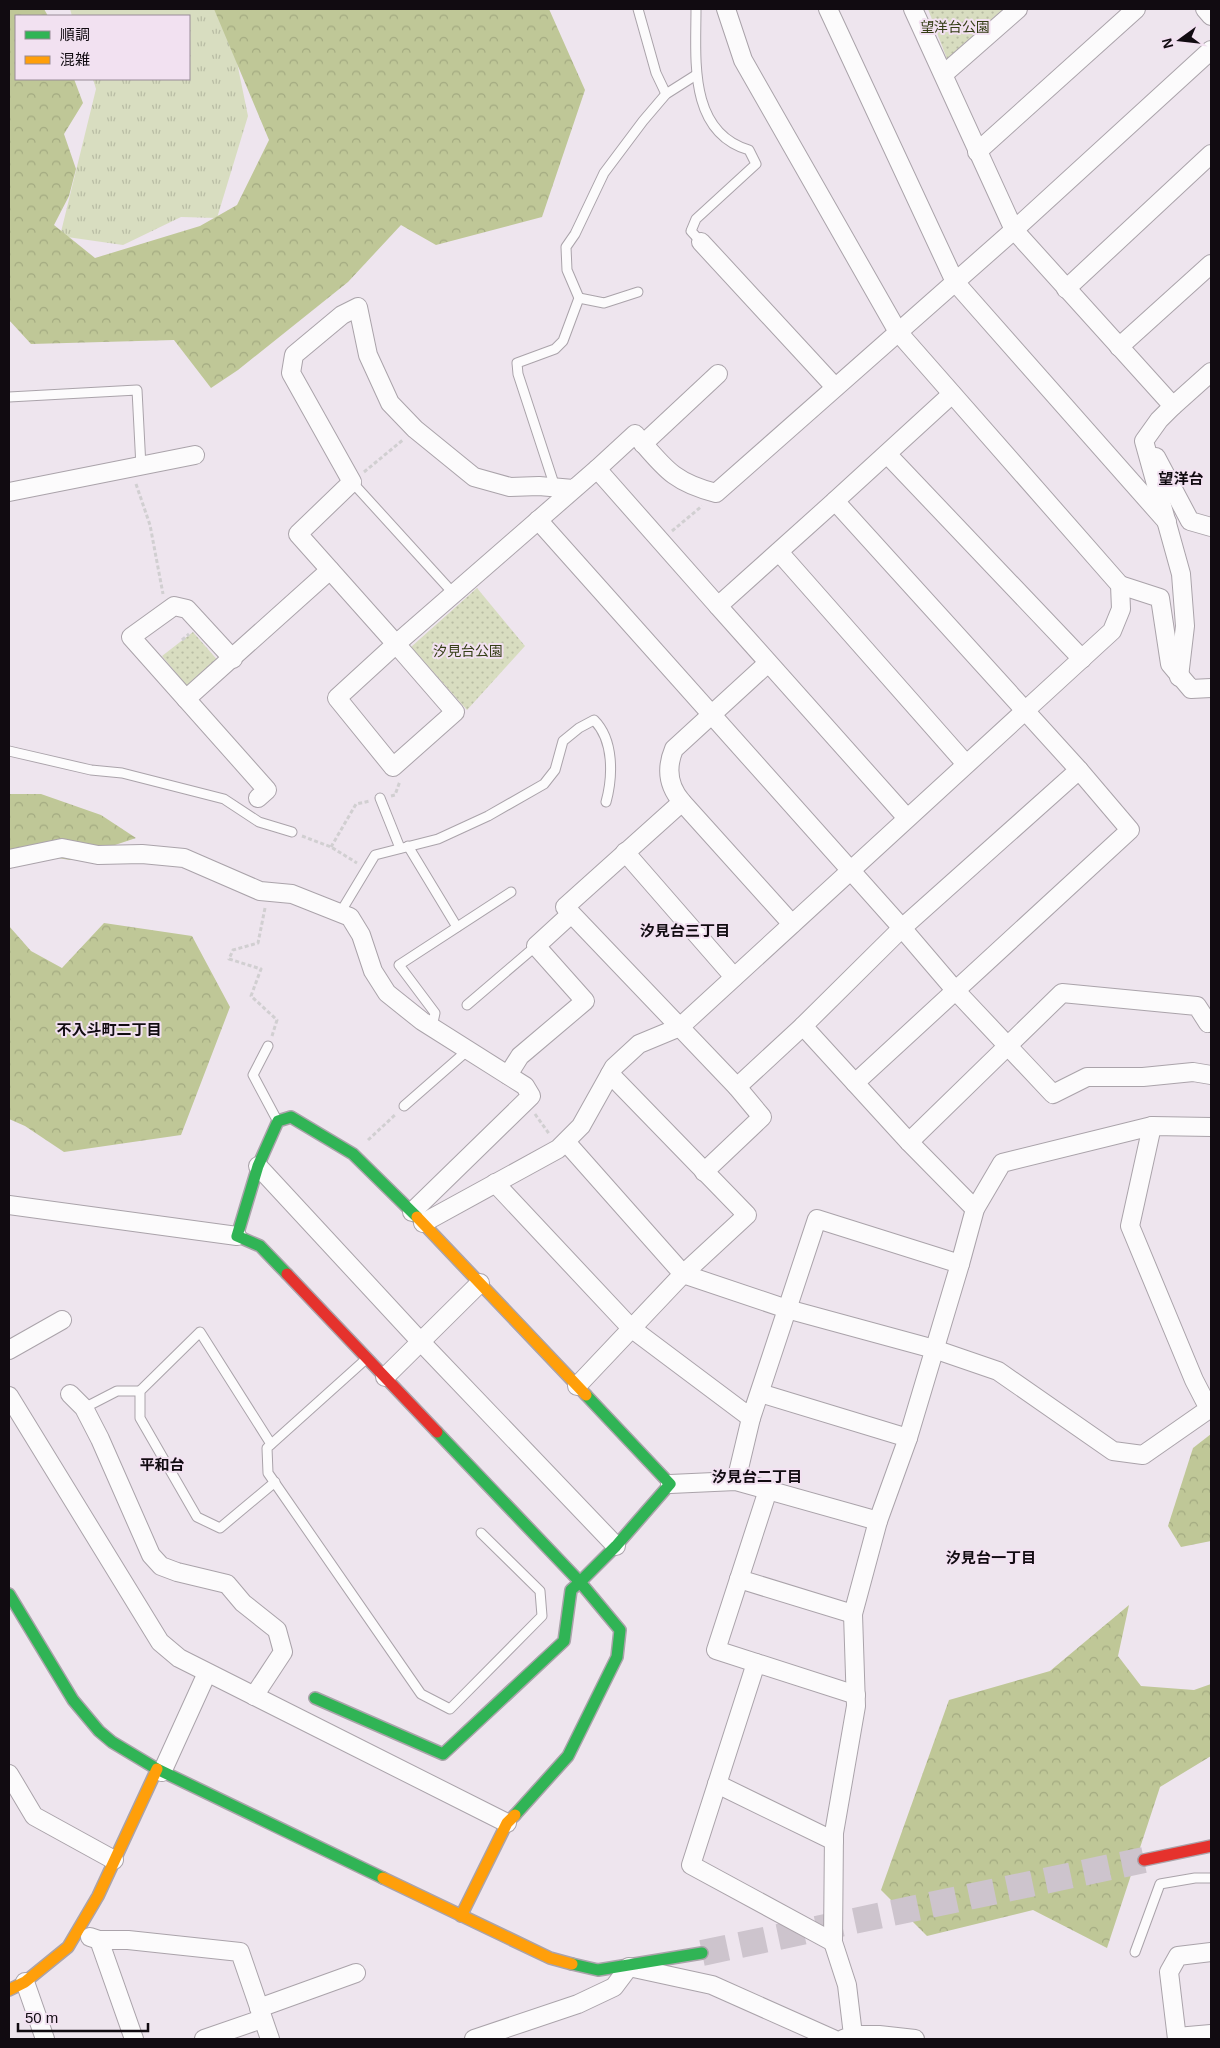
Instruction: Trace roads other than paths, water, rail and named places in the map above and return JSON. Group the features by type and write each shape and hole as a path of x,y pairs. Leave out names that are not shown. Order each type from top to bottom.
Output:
{"street":[{"path":"726,9 743,60 898,332 1120,585 1160,598 1170,664 1191,689 1211,688"},
{"path":"828,9 955,282 1167,522"},
{"path":"913,9 1014,230 1173,406"},
{"path":"944,74 1018,9"},
{"path":"978,152 1136,9"},
{"path":"1205,9 1211,16"},
{"path":"573,490 555,487 510,487 474,477 415,429 390,402 368,355 358,307 342,314 294,355 290,373 352,482 298,534 396,644 455,712 393,766 337,698 396,644 454,594 538,520 573,490 597,469 635,434 672,475 694,488 716,493 1014,230 1211,50"},
{"path":"1066,289 1211,154"},
{"path":"701,242 834,387"},
{"path":"1119,347 1211,264"},
{"path":"1179,677 1185,626 1181,574 1144,441 1159,420 1211,372"},
{"path":"643,444 718,374"},
{"path":"718,606 952,394"},
{"path":"1146,451 1157,458 1190,521 1211,527"},
{"path":"887,454 1082,659"},
{"path":"9,492 195,456"},
{"path":"597,469 907,818"},
{"path":"835,501 1024,712 1079,770 1130,830 855,1083"},
{"path":"538,520 902,928 955,990 1053,1094 1086,1077 1143,1077 1193,1072 1211,1075"},
{"path":"779,552 966,764"},
{"path":"186,699 233,659 330,570"},
{"path":"558,1138 581,1126 614,1067 639,1044 680,1027 1112,631 1121,609 1120,585"},
{"path":"233,659 187,609 174,606 131,637 267,790 258,798"},
{"path":"768,663 710,714 674,749 669,760 670,777 674,792 682,802 792,924"},
{"path":"737,1087 803,1026 902,928 1079,770"},
{"path":"682,802 624,852 565,907 737,1087 762,1117 704,1172"},
{"path":"9,859 62,848 98,854 142,854 184,858 260,891 292,894 350,917 361,935 373,971 387,993 432,1027 525,1086 531,1096 417,1217"},
{"path":"624,852 734,977"},
{"path":"508,1075 520,1056 585,1001 536,946 571,914"},
{"path":"909,1142 1062,993 1197,1006 1208,1023 1211,1022"},
{"path":"803,1026 909,1142 975,1209"},
{"path":"577,1386 683,1274 746,1215 610,1074"},
{"path":"237,1236 258,1166 278,1120 290,1116 353,1154 417,1217 670,1484"},
{"path":"558,1138 683,1274 787,1309 934,1349 998,1372 1113,1451 1143,1455 1209,1409 1194,1380 1130,1226 1152,1126"},
{"path":"915,2039 879,2035 848,2037 847,1985 833,1942 834,1841 856,1706 853,1614 878,1521 908,1438 975,1209 1002,1163 1152,1126 1211,1128"},
{"path":"417,1217 495,1184 558,1148 558,1138"},
{"path":"258,1166 420,1341 616,1546"},
{"path":"495,1184 631,1328 751,1418"},
{"path":"9,1205 237,1236 260,1246 580,1582 620,1630 617,1657 568,1756 507,1823 461,1916"},
{"path":"736,1481 751,1418 817,1220 960,1264"},
{"path":"384,1377 480,1283"},
{"path":"9,1350 62,1320"},
{"path":"760,1393 908,1438"},
{"path":"70,1394 84,1408 100,1439 151,1556 160,1566 227,1584 243,1603 277,1630 283,1652 254,1696"},
{"path":"9,1396 160,1642 179,1658 207,1673 507,1823"},
{"path":"315,1698 443,1754 564,1641 571,1590 616,1546 670,1484 736,1481 878,1521"},
{"path":"768,1490 716,1650 856,1695"},
{"path":"739,1579 853,1614"},
{"path":"9,1594 72,1698 100,1732 128,1753 159,1770 550,1958 598,1970 629,1967 702,1953"},
{"path":"756,1663 691,1865 833,1942"},
{"path":"45,2039 17,1986 68,1947 114,1860 207,1673"},
{"path":"9,1774 34,1816 114,1860"},
{"path":"717,1784 834,1841"},
{"path":"1144,1860 1211,1846"},
{"path":"77,1932 99,1940 128,1940 240,1952 270,2039"},
{"path":"99,1940 134,2039"},
{"path":"1211,1952 1178,1956 1170,1972 1177,2038 1211,2034"},
{"path":"474,2039 578,2004 614,1987 629,1967"},
{"path":"629,1967 712,1985 833,2039"},
{"path":"204,2039 356,1972"}],"lane":[{"path":"638,9 656,73 666,94"},
{"path":"696,9 696,75 708,119 732,144 749,150 756,164 696,219 692,231 701,242"},
{"path":"555,487 545,451 518,374 517,363 555,349 563,341 578,298 567,270 566,247 575,234 604,173 642,121 666,94 696,75"},
{"path":"578,298 604,303 638,292"},
{"path":"9,397 137,390 136,468"},
{"path":"352,482 454,594"},
{"path":"340,913 375,855 438,838 488,816 544,784 555,770 563,740 594,720 604,730 608,750 611,783 606,802"},
{"path":"9,751 91,770 122,773 224,799 259,822 292,832"},
{"path":"380,798 404,847 457,927"},
{"path":"432,1027 435,1013 399,965 511,892"},
{"path":"466,1005 536,946"},
{"path":"268,1046 254,1075 278,1120"},
{"path":"404,1106 468,1050"},
{"path":"84,1408 117,1391 140,1391 200,1332 271,1444"},
{"path":"367,1358 267,1448 268,1473 421,1694 450,1709 542,1616 540,1591 481,1533"},
{"path":"140,1391 140,1418 197,1518 220,1528 274,1482"},
{"path":"1135,1952 1160,1884 1195,1878 1211,1878"}],"tunnel":[{"path":"702,1953 1144,1860"}],"district":[{"name":"望洋台","path":"1181,478"},
{"name":"汐見台三丁目","path":"685,930"},
{"name":"不入斗町二丁目","path":"109,1029"},
{"name":"平和台","path":"162,1464"},
{"name":"汐見台二丁目","path":"757,1476"},
{"name":"汐見台一丁目","path":"991,1557"}],"park label":[{"name":"望洋台公園","path":"955,27"},
{"name":"汐見台公園","path":"468,651"}]}
